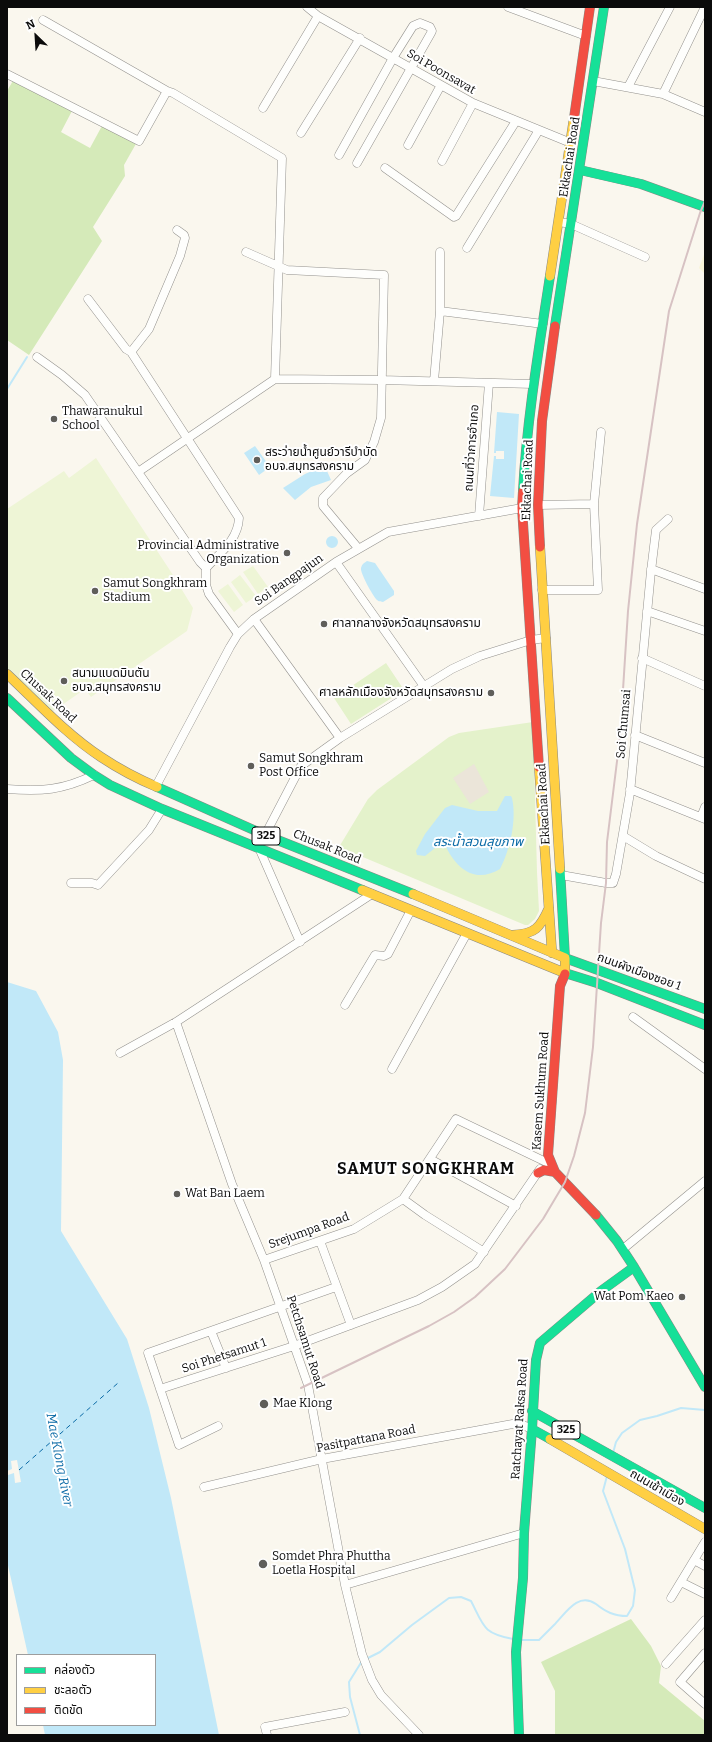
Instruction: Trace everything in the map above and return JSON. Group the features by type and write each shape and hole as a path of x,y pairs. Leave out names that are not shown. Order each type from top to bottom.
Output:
{"main road":[{"name":"Ekkachai Road","path":"553,969 522,508 525,453 533,384 571,143 590,7"},
{"name":"Ekkachai Road","path":"565,973 561,875 542,590 538,505 542,421 604,7"},
{"path":"580,170 641,184 705,207"},
{"name":"Chusak Road","path":"7,674 66,730 100,757 134,777 265,835 463,914 552,953"},
{"name":"325","path":"7,698 72,759 94,775 162,809 456,928 553,969"},
{"path":"510,935 526,934 536,931 542,923 549,908"},
{"path":"456,928 463,914"},
{"name":"ถนนผังเมืองซอย 1","path":"552,953 705,1009"},
{"name":"ถนนผังเมืองซอย 1","path":"553,969 614,990 705,1025"},
{"name":"Kasem Sukhum Road","path":"553,969 560,986"},
{"name":"Kasem Sukhum Road","path":"547,1158 560,986 565,973"},
{"path":"614,990 619,977"},
{"path":"547,1158 555,1172 596,1215 623,1249 705,1387"},
{"path":"538,1173 544,1170 555,1172"},
{"name":"Ratchayat Raksa Road","path":"519,1735 516,1652 523,1578 524,1533 531,1454 532,1411 536,1360 540,1343 601,1291 634,1267"},
{"name":"ถนนเข้าเมือง","path":"532,1411 705,1508"},
{"name":"ถนนเข้าเมือง","path":"532,1429 705,1529"}],"street":[{"name":"Soi Poonsavat","path":"307,7 318,16 360,38 473,104 571,143"},
{"path":"508,7 586,36"},
{"path":"628,87 670,7"},
{"path":"663,94 705,7"},
{"path":"263,108 318,16"},
{"path":"43,20 118,65 167,92 174,93 282,158 275,378"},
{"path":"339,155 393,58 413,26 420,23 430,27 432,31 357,163"},
{"path":"302,133 360,38"},
{"path":"7,74 139,142 167,92"},
{"path":"593,81 663,94 705,112"},
{"path":"408,145 441,85"},
{"path":"442,161 473,104"},
{"path":"385,168 454,217 516,121"},
{"path":"467,248 539,130"},
{"path":"559,222 571,224 645,257"},
{"path":"131,352 148,329 180,256 185,238 184,235 177,230"},
{"path":"246,252 287,270 384,275 381,418 374,442 365,460 347,474 323,498 323,506 358,548"},
{"path":"434,381 440,311 440,252"},
{"path":"88,299 126,349 131,352 239,518 239,527 236,536 206,568 206,585 209,594 238,634"},
{"path":"440,311 543,324"},
{"path":"37,357 62,375 85,395 200,562 206,568"},
{"path":"138,472 275,378 533,384"},
{"name":"ถนนที่ว่าการอำเภอ","path":"479,516 490,383"},
{"path":"542,590 598,590 594,504 601,432"},
{"path":"538,505 594,504"},
{"name":"Soi Bangpajun","path":"156,786 238,634 254,619 336,562 388,532 522,508"},
{"name":"Soi Chumsai","path":"561,875 613,883 623,836 630,789 656,530 668,520"},
{"path":"336,562 423,685"},
{"path":"651,569 705,589"},
{"path":"647,611 705,631"},
{"path":"254,619 340,738"},
{"path":"265,835 301,766 340,738 423,685 452,669 480,656 531,640 546,638"},
{"path":"642,658 705,686"},
{"path":"635,735 705,763"},
{"path":"7,789 33,791 73,785 94,775"},
{"path":"630,789 703,818 705,807"},
{"path":"71,883 98,885 149,830 162,809"},
{"path":"623,836 656,856 705,879"},
{"path":"259,848 300,942"},
{"path":"120,1053 176,1022 372,894"},
{"path":"345,1005 375,955 384,956 388,954 411,910"},
{"path":"392,1069 467,933"},
{"path":"633,1017 705,1069"},
{"name":"Petchsamut Road","path":"176,1022 232,1184 264,1260 308,1385 345,1585 362,1654 372,1680 382,1695 419,1735"},
{"name":"Srejumpa Road","path":"264,1260 354,1228 403,1199 456,1119 547,1158"},
{"path":"430,1158 516,1206"},
{"name":"Kasem Sukhum Road","path":"294,1346 418,1300 442,1287 474,1264 516,1206 547,1158"},
{"path":"623,1249 705,1180"},
{"path":"403,1199 424,1215 484,1252"},
{"path":"320,1241 351,1325"},
{"path":"218,1426 179,1445 148,1353 281,1305 336,1287"},
{"path":"211,1331 226,1368"},
{"name":"Soi Phetsamut 1","path":"160,1389 294,1346"},
{"name":"Pasitpattana Road","path":"204,1487 322,1459 518,1423 532,1429"},
{"path":"345,1585 524,1533"},
{"path":"671,1598 705,1542"},
{"path":"694,1560 705,1566"},
{"path":"681,1582 705,1594"},
{"path":"666,1664 705,1620"},
{"path":"705,1653 680,1682 705,1704"},
{"path":"267,1735 265,1727 346,1712"}],"shaded area":[{"path":"705,252 705,274 699,268"},
{"path":"474,764 489,792 470,804 453,778"}],"green space":[{"path":"14,79 73,109 61,132 90,148 103,124 137,142 124,165 125,176 93,227 102,241 29,355 7,340 7,91"},
{"name":"Samut Songkhram Stadium","path":"96,458 193,608 187,631 91,697 85,689 49,714 7,674 7,509 64,471 69,478"},
{"path":"253,566 268,587 258,594 243,572"},
{"path":"240,575 256,596 246,603 231,582"},
{"path":"228,584 243,605 234,612 218,591"},
{"path":"386,663 404,690 351,724 334,698"},
{"path":"533,722 539,911 535,919 528,925 339,847 368,799 377,790 449,737 459,733"},
{"path":"631,1619 651,1646 661,1666 659,1683 705,1721 705,1735 555,1735 555,1691 541,1662"}],"water":[{"path":"497,412 519,414 514,498 490,496 494,456 496,456 496,459 504,459 504,451 496,451 496,453 494,453"},
{"name":"สระว่ายน้ำศูนย์วารีบำบัด อบจ.สมุทรสงคราม","path":"255,446 270,467 259,475 244,453"},
{"path":"321,467 323,472 327,471 331,480 311,487 295,500 283,488 305,474"},
{"path":"330,536 334,536 338,542 334,548 330,548 326,544 326,540"},
{"path":"367,561 375,563 394,591 394,595 383,602 378,601 375,598 361,571 361,567"},
{"name":"สระน้ำสวนสุขภาพ","path":"505,796 511,796 512,798 514,816 510,844 500,869 483,875 468,872 461,868 450,855 446,847 435,848 425,856 417,855 416,851 425,834 445,808 452,805 478,811 497,811"},
{"name":"Mae Klong River","path":"7,982 36,991 58,1032 63,1060 61,1231 127,1339 149,1408 171,1498 219,1735 45,1735 43,1726 156,1726 156,1654 28,1654 7,1561"}],"pier":[{"path":"17,1460 21,1482 15,1483 14,1473 8,1475 7,1477 7,1471 12,1469 11,1461"}],"waterway":[{"path":"7,389 27,357"},
{"path":"613,1453 616,1442 622,1433 640,1420 681,1408 705,1410"},
{"path":"521,1640 539,1640 567,1610 583,1600 596,1604 610,1613 622,1616 627,1616 633,1606 635,1590 625,1549 603,1491 607,1476"},
{"path":"366,1659 380,1652 412,1625 449,1598 461,1597 471,1601 485,1627 495,1634 513,1639"},
{"path":"360,1735 350,1697 349,1682 362,1661"}],"ferry route":[{"path":"19,1470 118,1383"}],"railway":[{"path":"301,1388 429,1326 454,1312 475,1297 505,1269 543,1219 565,1182 574,1156 585,1113 593,1047 601,923 606,883 607,842 620,737 628,611 637,524 669,311 705,201"}],"traffic: fast":[{"path":"555,326 604,7"},
{"path":"580,170 641,184 705,207"},
{"path":"523,491 530,410 550,276"},
{"path":"7,698 71,758 110,785 162,809 362,890"},
{"path":"157,787 265,835 413,894"},
{"path":"560,869 565,958 705,1009"},
{"path":"565,973 597,983 705,1025"},
{"path":"550,1439 532,1429 536,1360 540,1343 601,1291 634,1267 617,1241 596,1215"},
{"path":"634,1267 705,1387"},
{"path":"532,1411 705,1508"},
{"path":"519,1735 516,1652 523,1578 524,1533 532,1429"}],"traffic: slow":[{"path":"550,276 574,118"},
{"path":"540,547 560,869"},
{"path":"7,674 64,728 88,748 122,770 157,787"},
{"path":"539,767 552,953"},
{"path":"362,890 565,973"},
{"path":"413,894 565,958 565,974"},
{"path":"513,935 527,933 536,929 543,921 549,908"},
{"path":"550,1439 705,1529"}],"traffic: jam":[{"path":"574,118 590,7"},
{"path":"540,547 538,505 542,421 555,326"},
{"path":"523,491 522,508 539,767"},
{"path":"565,974 560,986 548,1155 555,1172 596,1215"},
{"path":"538,1173 544,1170 555,1172"}],"place":[{"name":"Thawaranukul School","path":"54,419"},
{"name":"สระว่ายน้ำศูนย์วารีบำบัด อบจ.สมุทรสงคราม","path":"257,460"},
{"name":"Provincial Administrative Organization","path":"287,553"},
{"name":"Samut Songkhram Stadium","path":"95,591"},
{"name":"ศาลากลางจังหวัดสมุทรสงคราม","path":"324,624"},
{"name":"สนามแบดมินตัน อบจ.สมุทรสงคราม","path":"64,681"},
{"name":"ศาลหลักเมืองจังหวัดสมุทรสงคราม","path":"491,693"},
{"name":"Samut Songkhram Post Office","path":"251,766"},
{"name":"Wat Ban Laem","path":"177,1194"},
{"name":"Wat Pom Kaeo","path":"682,1297"},
{"name":"Mae Klong","path":"264,1404"},
{"name":"Somdet Phra Phuttha Loetla Hospital","path":"263,1564"}],"district":[{"name":"SAMUT SONGKHRAM","path":"426,1170"}]}
